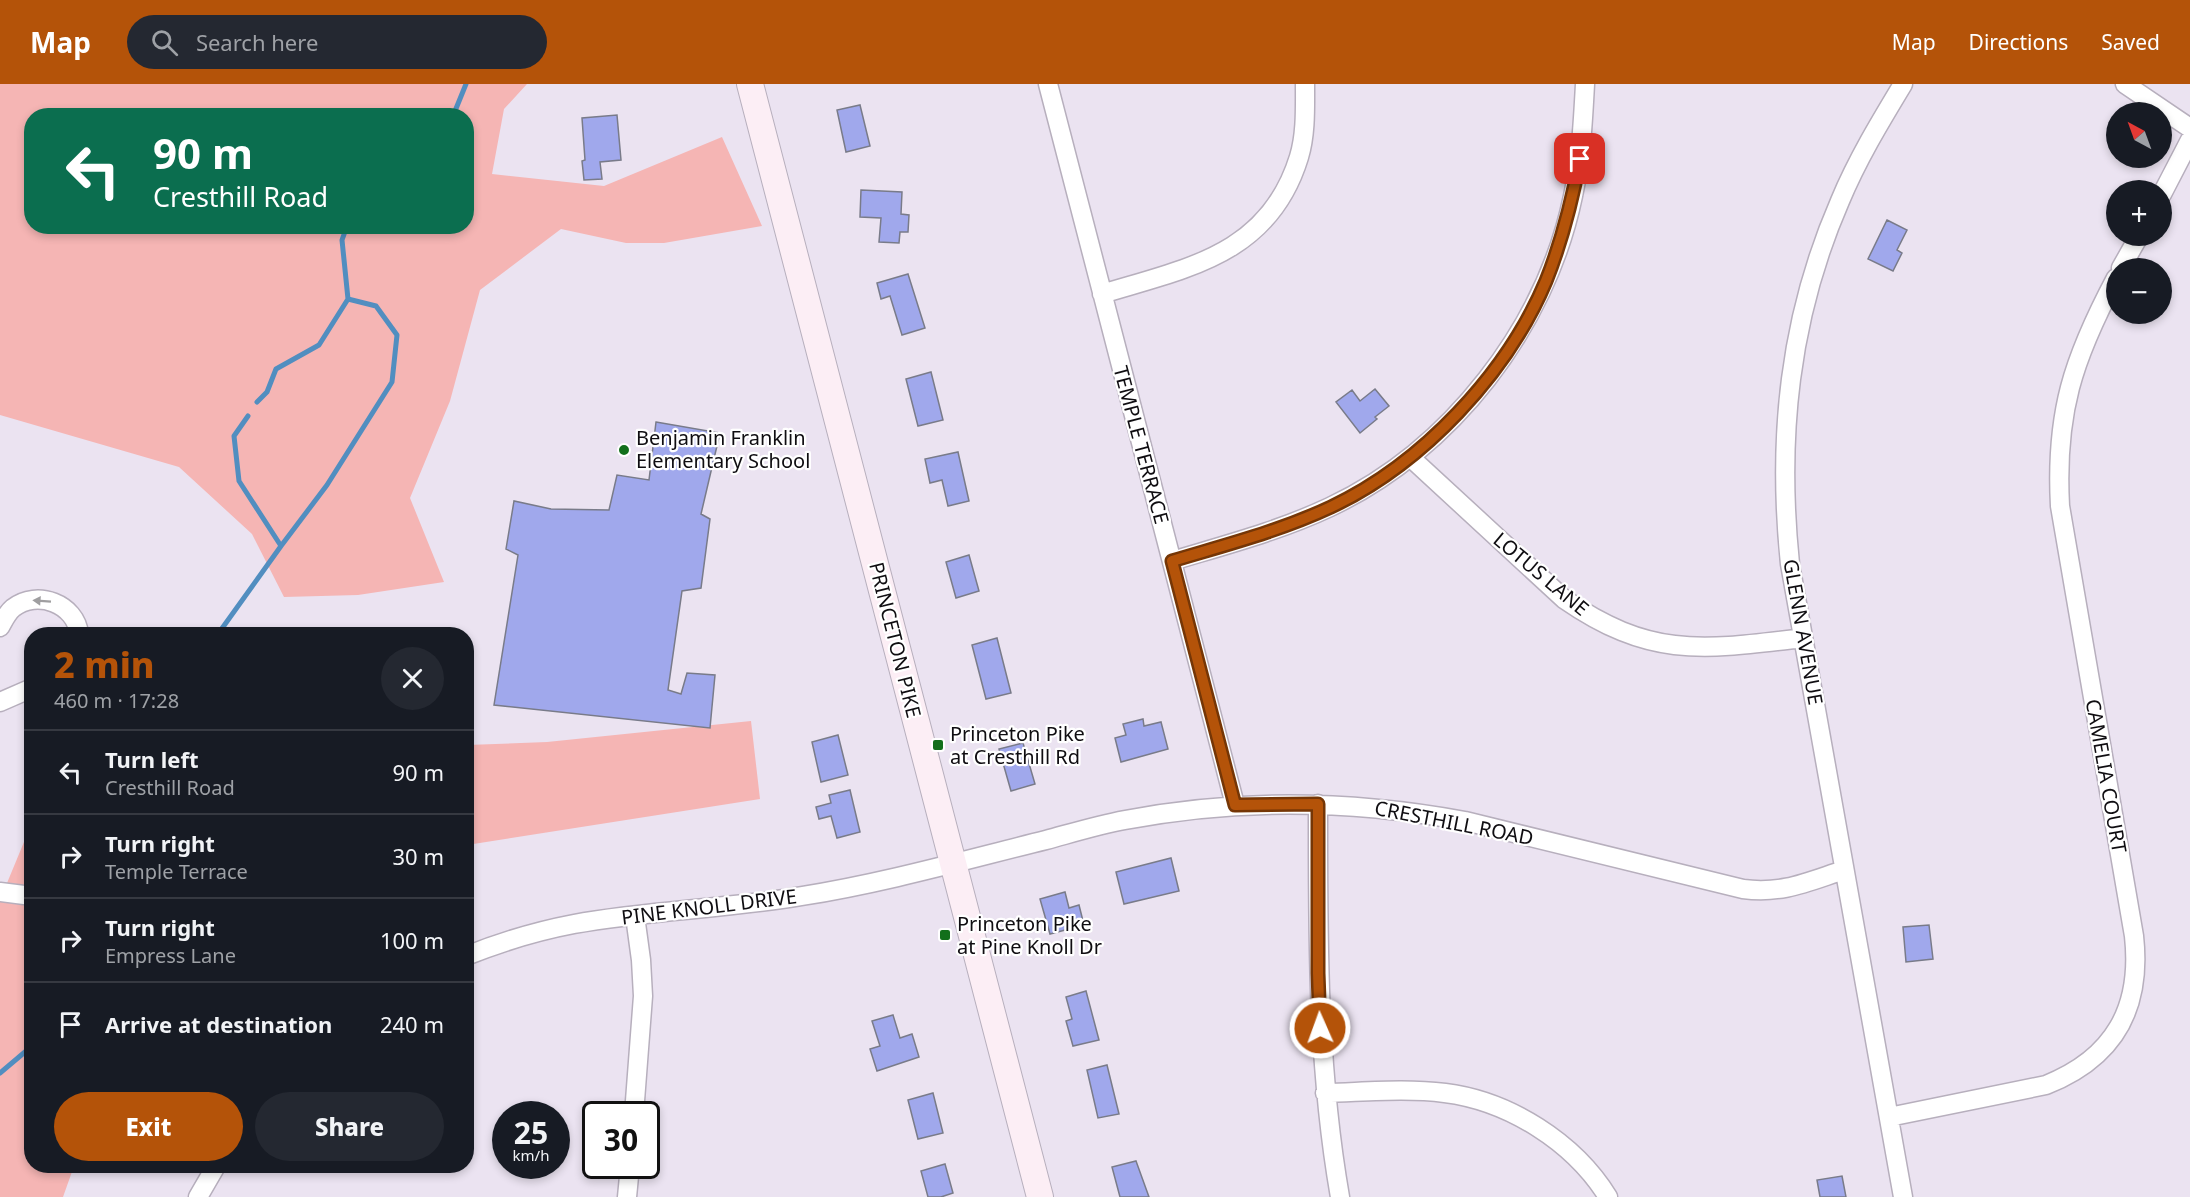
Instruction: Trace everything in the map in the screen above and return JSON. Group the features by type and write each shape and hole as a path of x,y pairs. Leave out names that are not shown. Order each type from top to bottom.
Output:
{"main road":[{"name":"PRINCETON PIKE","path":"750,84 1040,1197"}],"street":[{"name":"TEMPLE TERRACE","path":"1048,84 1235,805"},
{"path":"1102,294 1203,263 1226,252 1266,218 1285,189 1299,156 1304,131 1305,84"},
{"path":"1172,561 1288,526 1332,507 1374,482 1410,456 1444,427 1472,398 1527,319 1545,283 1562,237 1573,198 1580,159 1585,84"},
{"name":"GLENN AVENUE","path":"1903,84 1869,140 1840,201 1818,257 1795,349 1784,456 1785,516 1790,564 1903,1197"},
{"path":"2125,84 2190,128"},
{"path":"2169,180 2190,141"},
{"name":"CAMELIA COURT","path":"1889,1117 2046,1085 2067,1077 2094,1058 2116,1033 2128,1009 2135,985 2137,960 2134,936 2060,506 2058,471 2063,418 2077,361 2092,323 2106,297"},
{"name":"LOTUS LANE","path":"1410,456 1564,599 1617,631 1647,641 1677,647 1708,648 1803,638"},
{"path":"0,627 5,616 14,607 26,601 39,599 52,601 64,608 73,616 77,627"},
{"path":"0,702 24,692"},
{"name":"CRESTHILL ROAD","path":"952,863 1123,820 1183,810 1235,805 1318,804 1401,810 1465,821 1743,889 1764,892 1785,890 1844,870"},
{"path":"1318,804 1318,973 1325,1093 1340,1197"},
{"name":"PINE KNOLL DRIVE","path":"474,953 529,934 575,924 802,896 862,885 952,863"},
{"path":"0,892 24,895"},
{"path":"635,916 643,996 635,1101"},
{"path":"1325,1093 1419,1091 1476,1100 1504,1110 1533,1125 1561,1145 1585,1168 1608,1197"},
{"path":"198,1197 212,1173"},
{"path":"627,1197 629,1179"}],"shaded area":[{"path":"0,84 527,84 504,109 492,174 604,186 722,137 762,226 664,243 626,243 561,229 480,290 450,401 410,498 444,582 358,595 284,597 252,534 179,467 0,415"},
{"path":"751,721 760,799 474,844 474,745 547,742"},
{"path":"24,842 24,1173 72,1173 63,1197 0,1197 0,900"}],"building":[{"path":"860,105 870,146 846,152 837,110"},
{"path":"617,115 621,160 600,162 602,179 584,180 582,118"},
{"path":"861,190 902,192 901,214 909,215 908,232 900,232 899,243 879,242 881,218 860,217"},
{"path":"1887,220 1907,230 1897,250 1902,253 1893,271 1868,259"},
{"path":"908,274 925,328 902,335 890,296 881,299 877,283"},
{"path":"931,372 943,420 918,426 906,379"},
{"path":"1375,389 1389,406 1360,433 1336,402 1352,390 1360,401"},
{"name":"Benjamin Franklin Elementary School","path":"656,422 720,433 701,514 710,519 701,588 682,591 668,690 681,694 687,673 715,675 710,728 494,705 518,555 506,549 514,501 551,509 609,510 617,475 649,480"},
{"path":"958,452 969,501 948,506 942,480 930,483 925,459"},
{"path":"969,555 979,591 956,598 946,562"},
{"path":"997,638 1011,693 986,699 972,645"},
{"path":"1143,719 1144,726 1161,722 1168,749 1121,762 1115,738 1126,735 1123,724"},
{"path":"838,735 848,775 821,782 812,742"},
{"path":"1023,743 1035,784 1011,791 999,749"},
{"path":"850,790 860,832 837,838 831,816 819,819 816,807 831,803 829,795"},
{"path":"1171,858 1179,891 1124,904 1116,872"},
{"path":"1065,892 1069,908 1079,905 1084,925 1050,934 1040,899"},
{"path":"1929,925 1933,959 1906,962 1903,927"},
{"path":"1086,991 1099,1040 1073,1046 1066,1021 1072,1019 1066,997"},
{"path":"893,1015 900,1038 912,1034 919,1057 877,1071 870,1049 880,1046 872,1021"},
{"path":"1107,1065 1119,1114 1098,1118 1087,1070"},
{"path":"933,1093 943,1133 918,1139 908,1100"},
{"path":"1136,1161 1149,1197 1120,1197 1112,1167"},
{"path":"945,1164 953,1193 941,1197 928,1197 921,1171"},
{"path":"1842,1176 1846,1197 1820,1197 1817,1180"}],"waterway":[{"path":"456,108 466,84"},
{"path":"281,546 327,485 392,382 397,335 376,306 348,299 342,240 344,234"},
{"path":"257,402 267,392 276,369 319,345 348,299"},
{"path":"223,627 281,546 239,481 234,436 248,416"},
{"path":"0,1073 24,1053"}],"place":[{"name":"Benjamin Franklin Elementary School","path":"624,450"},
{"name":"Princeton Pike at Cresthill Rd","path":"938,745"},
{"name":"Princeton Pike at Pine Knoll Dr","path":"945,935"}],"route":[{"path":"1320,1028 1318,804 1235,805 1172,561 1288,526 1332,507 1374,482 1444,427 1472,398 1501,360 1527,319 1545,283 1562,237 1573,198 1580,159"}]}
